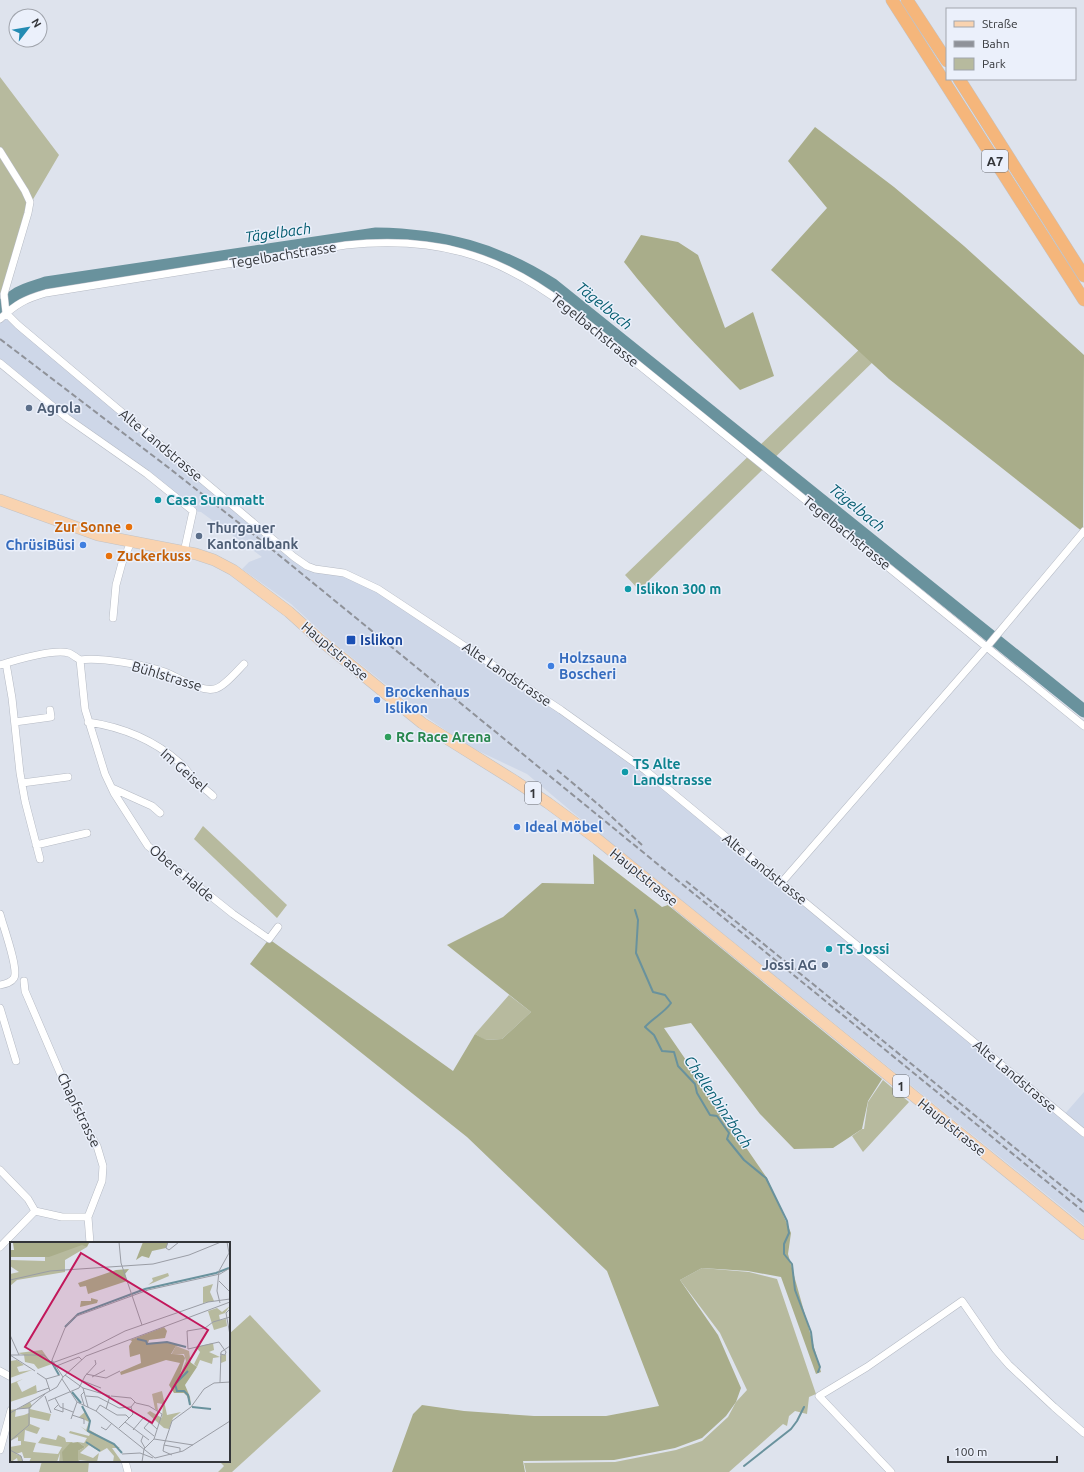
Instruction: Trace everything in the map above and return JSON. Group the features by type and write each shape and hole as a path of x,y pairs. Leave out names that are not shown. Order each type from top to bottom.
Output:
{"highway":[{"name":"A7","path":"892,0 1084,300"},
{"path":"908,0 946,59"},
{"name":"A7","path":"960,80 1084,276"}],"main road":[{"name":"Hauptstrasse","path":"0,500 78,529 131,542 184,552 214,560 233,570 289,612 320,640 422,723 515,781 596,838 1084,1234"}],"street":[{"path":"0,150 30,202 7,283 5,306"},
{"name":"Tegelbachstrasse","path":"0,319 5,306 17,304 46,293 346,245 366,243 439,246 481,258 526,278 566,306 989,645 1084,726"},
{"name":"Alte Landstrasse","path":"5,306 294,557 307,566 315,569 344,573 378,589 561,710 645,770 782,882 1084,1134"},
{"path":"0,363 67,418 147,474 193,511 184,552"},
{"path":"782,882 989,645 1084,531"},
{"path":"113,618 116,585 122,563 131,542"},
{"path":"40,859 22,783 12,698 3,664 31,657 60,653 70,654 80,660"},
{"name":"Bühlstrasse","path":"80,660 89,659 136,665 164,672 198,687 212,690 219,688 244,664"},
{"name":"Obere Halde","path":"80,660 85,709 105,774 148,846 182,875 269,939 278,928"},
{"path":"15,722 51,717 50,710"},
{"name":"Im Geisel","path":"88,722 104,724 129,732 162,748 182,764 194,780 213,796"},
{"path":"22,783 68,778"},
{"path":"112,788 152,806 160,813"},
{"path":"36,844 87,833"},
{"path":"0,914 15,967 14,978 0,986"},
{"name":"Chapfstrasse","path":"24,981 25,991 76,1110 97,1146 103,1166 102,1181 88,1217 90,1242"},
{"path":"0,1008 16,1061"},
{"path":"0,1170 28,1199 36,1212 62,1217 88,1217"},
{"path":"0,1246 36,1212"},
{"path":"891,1472 819,1396 867,1367 962,1301 996,1350 1009,1365 1084,1433"},
{"path":"0,1371 10,1376"},
{"path":"0,1450 1,1441 10,1413"},
{"path":"125,1462 128,1472"}],"shaded area":[{"path":"6,313 307,566 344,573 378,589 645,770 1063,1116 1084,1092 1084,1225 527,774 470,747 429,719 330,640 291,604 242,569 249,562 262,557 201,512 193,511 0,363 0,319"}],"green space":[{"path":"0,77 59,155 25,213 0,296"},
{"path":"815,127 894,187 964,246 1084,355 1083,532 889,379 771,270 827,208 788,161"},
{"path":"641,235 678,242 698,255 725,328 753,312 774,376 740,390 695,343 665,311 624,262"},
{"path":"865,344 879,356 639,590 625,575"},
{"path":"203,826 287,905 277,918 194,839"},
{"path":"593,854 662,907 668,905 882,1079 868,1101 862,1129 833,1148 794,1149 760,1114 691,1023 664,1028 767,1178 791,1233 788,1254 821,1372 816,1374 781,1277 748,1271 702,1268 680,1280 718,1335 741,1388 736,1402 726,1416 702,1438 675,1448 614,1460 523,1461 525,1472 392,1472 413,1414 422,1405 464,1411 534,1416 606,1416 659,1406 607,1271 467,1137 250,964 269,939 453,1071 475,1034 486,1040 502,1039 531,1012 447,945 503,917 542,883 594,884"},
{"path":"509,995 531,1012 502,1039 485,1040 475,1034"},
{"path":"883,1080 909,1102 863,1152 852,1136 864,1129 868,1102"},
{"path":"702,1268 749,1272 777,1279 816,1394 809,1397 807,1414 795,1411 789,1416 787,1426 783,1424 729,1472 526,1472 524,1463 615,1462 676,1450 702,1441 728,1417 736,1402 747,1390 720,1333 680,1280"},
{"path":"250,1315 321,1391 232,1472 218,1472 224,1466 220,1462 230,1462 230,1333"},
{"path":"42,1462 89,1462 88,1472 39,1472"}],"waterway":[{"name":"Tägelbach","path":"0,309 5,303 16,295 46,283 376,234 424,237 469,246 490,253 511,262 553,285 1084,711"},
{"name":"Chellenbinzbach","path":"635,910 638,920 636,953 653,992 665,995 671,1003 645,1027 654,1035 662,1051 674,1052 678,1066 695,1084 697,1093 710,1115 717,1116 729,1133 727,1139 744,1160 766,1178 787,1221 789,1233 784,1244 784,1254 792,1264 795,1290 811,1332 813,1348 820,1367 818,1372"},
{"name":"Chellenbinzbach","path":"744,1466 791,1429 804,1407"}],"railway":[{"path":"0,339 258,538 1084,1212"},
{"path":"557,770 599,805 642,845"},
{"path":"686,881 1084,1204"}],"place":[{"name":"Agrola","path":"29,408"},
{"name":"Casa Sunnmatt","path":"158,500"},
{"name":"Zur Sonne","path":"129,527"},
{"name":"Thurgauer Kantonalbank","path":"199,536"},
{"name":"ChrüsiBüsi","path":"83,545"},
{"name":"Zuckerkuss","path":"109,556"},
{"name":"Islikon 300 m","path":"628,589"},
{"name":"Islikon","path":"351,640"},
{"name":"Holzsauna Boscheri","path":"551,666"},
{"name":"Brockenhaus Islikon","path":"377,700"},
{"name":"RC Race Arena","path":"388,737"},
{"name":"TS Alte Landstrasse","path":"625,772"},
{"name":"Ideal Möbel","path":"517,827"},
{"name":"TS Jossi","path":"829,949"},
{"name":"Jossi AG","path":"825,965"}]}
